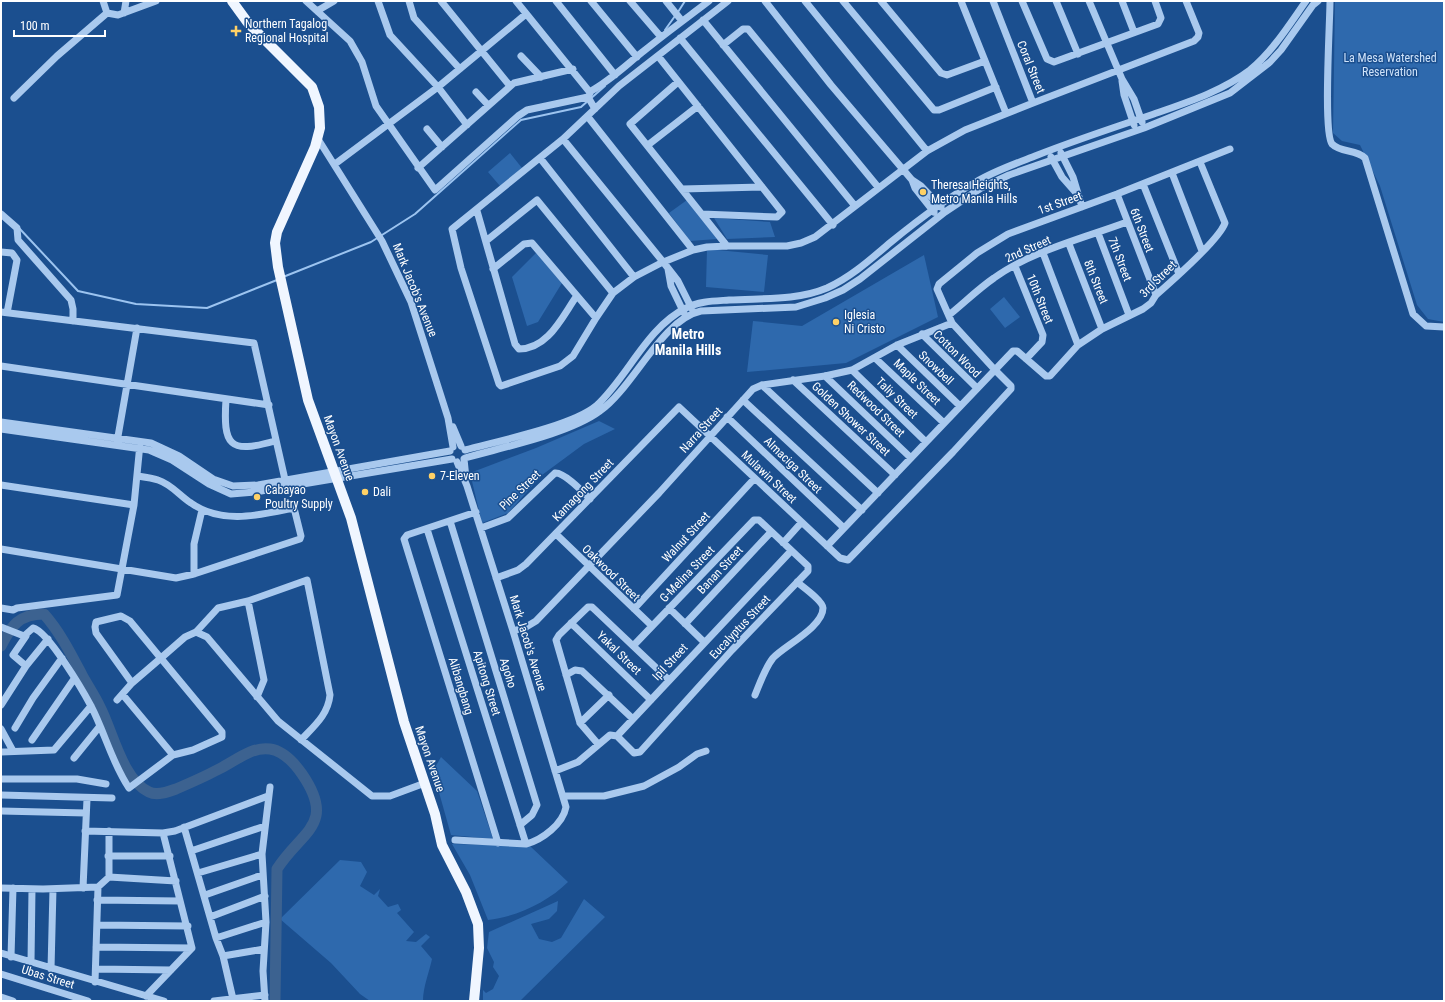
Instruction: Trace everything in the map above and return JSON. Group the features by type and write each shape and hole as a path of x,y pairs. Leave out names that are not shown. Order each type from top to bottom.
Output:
{"main road":[{"name":"Mayon Avenue","path":"232,1 248,23 304,78 314,91 320,114 318,139 312,155 280,222 275,243 278,267 304,385 315,423 351,518 404,722 425,783 442,845 466,892 478,924 479,948 474,1001"}],"street":[{"path":"103,1 107,13"},
{"path":"124,13 126,1"},
{"path":"107,13 115,15 124,13 156,1"},
{"path":"306,1 350,41 362,62 376,106 432,188 438,190 518,116 527,110 589,94 616,75 706,2"},
{"path":"317,11 334,1"},
{"path":"378,1 390,35 438,87 467,125"},
{"path":"409,1 414,18 460,69"},
{"path":"441,1 510,86"},
{"path":"516,1 588,90 595,109"},
{"path":"556,1 616,75"},
{"path":"591,1 637,57"},
{"path":"630,1 661,37"},
{"path":"666,1 682,21"},
{"path":"728,1 619,86 588,117 563,139 477,211 451,230 461,268 499,384 504,386 560,366 572,356 613,293 634,277 693,250 727,246 795,245 815,237 833,225 902,168 927,151 965,130 1033,102"},
{"path":"765,1 831,85 912,180 921,186 945,212"},
{"path":"805,1 927,151"},
{"path":"843,1 934,110 939,110 996,87"},
{"path":"881,1 941,73 946,75 985,61"},
{"path":"961,1 1006,113"},
{"name":"Coral Street","path":"993,1 1033,102 1197,39 1199,33 1186,1"},
{"path":"1022,1 1047,59 1056,62 1158,24 1161,20 1154,1"},
{"path":"1056,1 1078,54"},
{"path":"1089,1 1122,79 1134,99 1144,128"},
{"path":"1122,1 1134,32"},
{"path":"335,475 452,449 463,448 556,425 588,411 601,400 623,376 651,339 666,323 706,302 791,297 811,294 828,287 860,268 939,204 978,180 1048,151 1226,87 1249,70 1276,44 1306,1"},
{"path":"692,309 796,307 825,298 860,279 938,217 981,188 1009,176 1144,128 1230,93 1258,73 1281,50 1313,5 1318,1"},
{"path":"1330,1 1327,117 1330,140 1336,147 1358,153 1365,158 1413,314 1426,326 1444,327"},
{"path":"14,98 57,56 107,13"},
{"path":"334,164 438,87 526,14"},
{"path":"703,20 855,206"},
{"path":"723,45 743,29 748,29 878,188"},
{"path":"680,38 833,225"},
{"path":"521,56 541,77"},
{"path":"658,56 782,210 779,217 702,214"},
{"path":"418,168 514,82 572,69"},
{"path":"1122,79 1124,95 1136,131"},
{"path":"678,82 630,124 727,246"},
{"path":"476,92 488,105"},
{"path":"648,145 698,106"},
{"path":"588,117 693,250"},
{"path":"427,129 442,147"},
{"name":"Mark Jacob's Avenue","path":"318,139 382,241 411,302 448,418 463,448"},
{"path":"563,139 678,281 692,309"},
{"path":"1059,147 1073,177 1076,194 1082,207"},
{"name":"1st Street","path":"949,315 938,286 964,262 1008,234 1172,173 1230,149"},
{"path":"1048,151 1065,182 1076,194"},
{"path":"540,158 634,277"},
{"name":"3rd Street","path":"1026,359 1046,376 1050,376 1078,345 1102,329 1151,304 1156,295 1223,229 1225,223 1200,162"},
{"path":"1172,173 1202,250"},
{"path":"912,180 915,188 938,217"},
{"path":"1143,184 1178,274"},
{"path":"682,189 762,187"},
{"name":"6th Street","path":"1117,194 1156,295"},
{"path":"486,241 537,200 613,293"},
{"path":"477,211 515,344 519,348 532,347 546,340 576,297"},
{"path":"1,214 17,228 18,240 71,300 73,321"},
{"name":"2nd Street","path":"949,315 994,277 1015,266 1043,252 1127,222"},
{"name":"7th Street","path":"1098,233 1129,315"},
{"path":"493,269 524,244 532,243 576,297 596,318"},
{"name":"8th Street","path":"1068,244 1102,329"},
{"path":"1,252 12,253 17,260 4,313 254,343 269,405 275,441 286,483"},
{"path":"1043,252 1078,345"},
{"name":"10th Street","path":"1015,266 1043,335 1042,342 1026,359"},
{"path":"668,269 671,286 684,313"},
{"path":"1,429 140,445 172,460 209,484 231,494 255,492 286,483 335,475 460,460 566,428 593,416 608,405 684,313"},
{"path":"949,315 952,324 995,370"},
{"name":"Narra Street","path":"513,631 532,625 536,621 589,567 753,389 762,385 826,376 852,370 897,345 922,334 952,324"},
{"path":"117,442 137,328"},
{"name":"Cotton Wood","path":"922,334 977,388"},
{"name":"Snowbell","path":"897,345 960,406"},
{"path":"827,546 1014,350 1026,359"},
{"name":"Maple Street","path":"875,358 944,423"},
{"path":"1,366 269,405"},
{"name":"Taliy Street","path":"852,370 926,442"},
{"name":"Mulawin Street","path":"679,407 801,523 840,558 846,560 852,558 953,452 1011,388 1011,386 995,370"},
{"name":"Redwood Street","path":"826,376 911,458"},
{"name":"Golden Shower Street","path":"793,380 895,475"},
{"path":"762,385 878,493"},
{"path":"226,399 226,434 231,443 241,448 253,448 275,441"},
{"path":"743,400 862,510"},
{"name":"Kamagong Street","path":"496,578 518,570 556,534 679,407"},
{"name":"Almaciga Street","path":"727,417 844,528"},
{"name":"Mark Jacob's Avenue","path":"448,418 452,449 460,460 566,807 562,819 556,825 537,841 526,844"},
{"path":"1,422 117,442"},
{"path":"1,608 12,610 63,601 117,596 134,505 140,445"},
{"path":"460,460 463,448"},
{"name":"Pine Street","path":"481,528 508,518 555,473 565,477 590,499"},
{"path":"1,549 123,568 176,578 194,574 298,541 301,536 294,508 245,517 223,517 202,510 159,480 137,476"},
{"name":"Walnut Street","path":"634,610 754,479"},
{"path":"1,485 134,505"},
{"path":"194,574 194,544 202,510"},
{"path":"427,529 476,512"},
{"name":"Eucalyptus Street","path":"617,736 637,753 640,752 808,571 809,568 759,520 756,519"},
{"name":"G-Melina Street","path":"634,645 756,519"},
{"name":"Agoho","path":"450,521 537,805 532,814 520,825"},
{"path":"783,543 801,523"},
{"name":"Alibangbang","path":"427,529 405,536 404,539 498,843"},
{"name":"Apitong Street","path":"427,529 526,844"},
{"name":"Banan Street","path":"685,624 771,532"},
{"name":"Oakwood Street","path":"556,534 652,626"},
{"name":"Ipil Street","path":"555,771 578,762 610,735 617,736 791,551"},
{"path":"117,700 132,683 185,637 196,632 218,608 248,601 306,580 330,695 329,703 323,718 301,740"},
{"path":"755,694 773,659 802,637 821,614 823,609 821,603 797,582"},
{"path":"248,601 264,680 257,697"},
{"path":"598,744 580,723 556,640 559,635 588,607 592,606 669,680"},
{"path":"669,608 704,642"},
{"path":"26,666 13,655 25,636 33,628 40,630 48,639 62,658 91,706 128,788 173,755 192,750 220,739 224,735 126,617 114,617 96,622 96,633 132,683"},
{"name":"Yakal Street","path":"571,623 651,700"},
{"path":"1,627 25,636"},
{"path":"196,632 207,637 278,721 372,796 390,796 425,783"},
{"path":"1,705 26,666 48,639"},
{"path":"15,728 33,698 62,658"},
{"path":"566,675 575,670 580,670 609,695 633,719"},
{"path":"32,740 74,679"},
{"path":"123,695 173,755"},
{"path":"580,723 609,695"},
{"path":"1,752 54,750 91,706"},
{"path":"74,758 100,726"},
{"path":"1,728 13,751"},
{"path":"563,796 604,796 644,786 679,767 697,754 706,751"},
{"path":"1,779 77,779 106,784"},
{"path":"214,1001 265,998 264,949 266,922 262,875 262,854 270,787"},
{"path":"1,795 112,798"},
{"path":"85,831 163,833 184,828 268,796"},
{"path":"83,888 87,798"},
{"path":"1,811 86,814"},
{"path":"191,851 266,826"},
{"path":"184,828 205,895 216,938 223,956 233,999"},
{"path":"109,831 109,877"},
{"path":"163,833 170,856 180,901 188,926 192,948"},
{"path":"455,840 526,844"},
{"path":"198,873 262,854"},
{"path":"108,856 170,856"},
{"path":"205,895 262,875"},
{"path":"1,888 53,889 98,887 109,877 176,881"},
{"path":"95,982 98,887"},
{"path":"11,956 13,888"},
{"path":"30,962 32,889"},
{"path":"51,969 53,889"},
{"path":"210,917 264,896"},
{"path":"97,900 180,901"},
{"path":"216,938 266,922"},
{"path":"97,925 188,926"},
{"path":"96,947 192,948"},
{"path":"146,996 192,948"},
{"path":"223,956 264,949"},
{"path":"1,953 95,982 164,1001"},
{"path":"96,969 171,970"},
{"name":"Ubas Street","path":"1,974 88,1001"},
{"path":"1,997 13,1001"}],"green space":[{"name":"La Mesa Watershed Reservation","path":"1335,1 1444,1 1444,322 1428,319 1417,305 1380,186 1360,145 1342,141 1333,133"},
{"path":"510,153 522,168 500,186 488,172"},
{"path":"687,200 717,239 690,241 669,213"},
{"path":"714,218 770,222 775,237 727,239"},
{"path":"707,249 768,255 764,292 706,287"},
{"path":"536,253 562,283 538,322 527,326 512,277"},
{"path":"924,255 938,317 846,363 747,372 753,321 802,326"},
{"path":"1004,297 1020,317 1005,328 990,309"},
{"path":"599,421 615,429 584,444 542,475 508,513 482,523 470,473 536,448"},
{"path":"441,757 477,791 493,839 451,835 433,771"},
{"path":"452,844 530,846 568,882 551,896 531,907 510,916 488,920 470,875"},
{"path":"340,860 361,862 367,872 360,886 374,895 380,889 378,896 388,907 398,904 401,910 397,913 414,932 406,941 416,942 426,934 430,937 421,946 432,959 425,985 423,1001 370,1001 360,994 331,963 280,919"},
{"path":"584,899 605,917 520,1001 483,1001 483,990 486,993 493,989 499,976 493,967 494,962 487,948 489,932 558,901 557,911 549,919 531,924 539,939 552,942 561,938"}],"waterway":[{"path":"678,12 685,1"},
{"path":"665,30 675,16"},
{"path":"283,277 371,242 415,214 521,120 581,107 605,86"},
{"path":"19,228 78,291 136,304 207,308 277,280"},
{"path":"1,646 8,633 17,622 28,616 44,614 65,643 96,699 125,766 140,786 149,792 159,794 176,789 212,773 249,752 256,750 270,749 280,752 289,758 299,770 312,791 316,805 316,816 312,826 305,836 286,856 277,869 275,1001"}],"place":[{"name":"Northern Tagalog Regional Hospital","path":"236,31"},
{"name":"Theresa Heights, Metro Manila Hills","path":"923,192"},
{"name":"Iglesia Ni Cristo","path":"836,322"},
{"name":"7-Eleven","path":"432,476"},
{"name":"Dali","path":"365,492"},
{"name":"Cabayao Poultry Supply","path":"257,497"}],"district":[{"name":"Metro Manila Hills","path":"688,342"}]}
